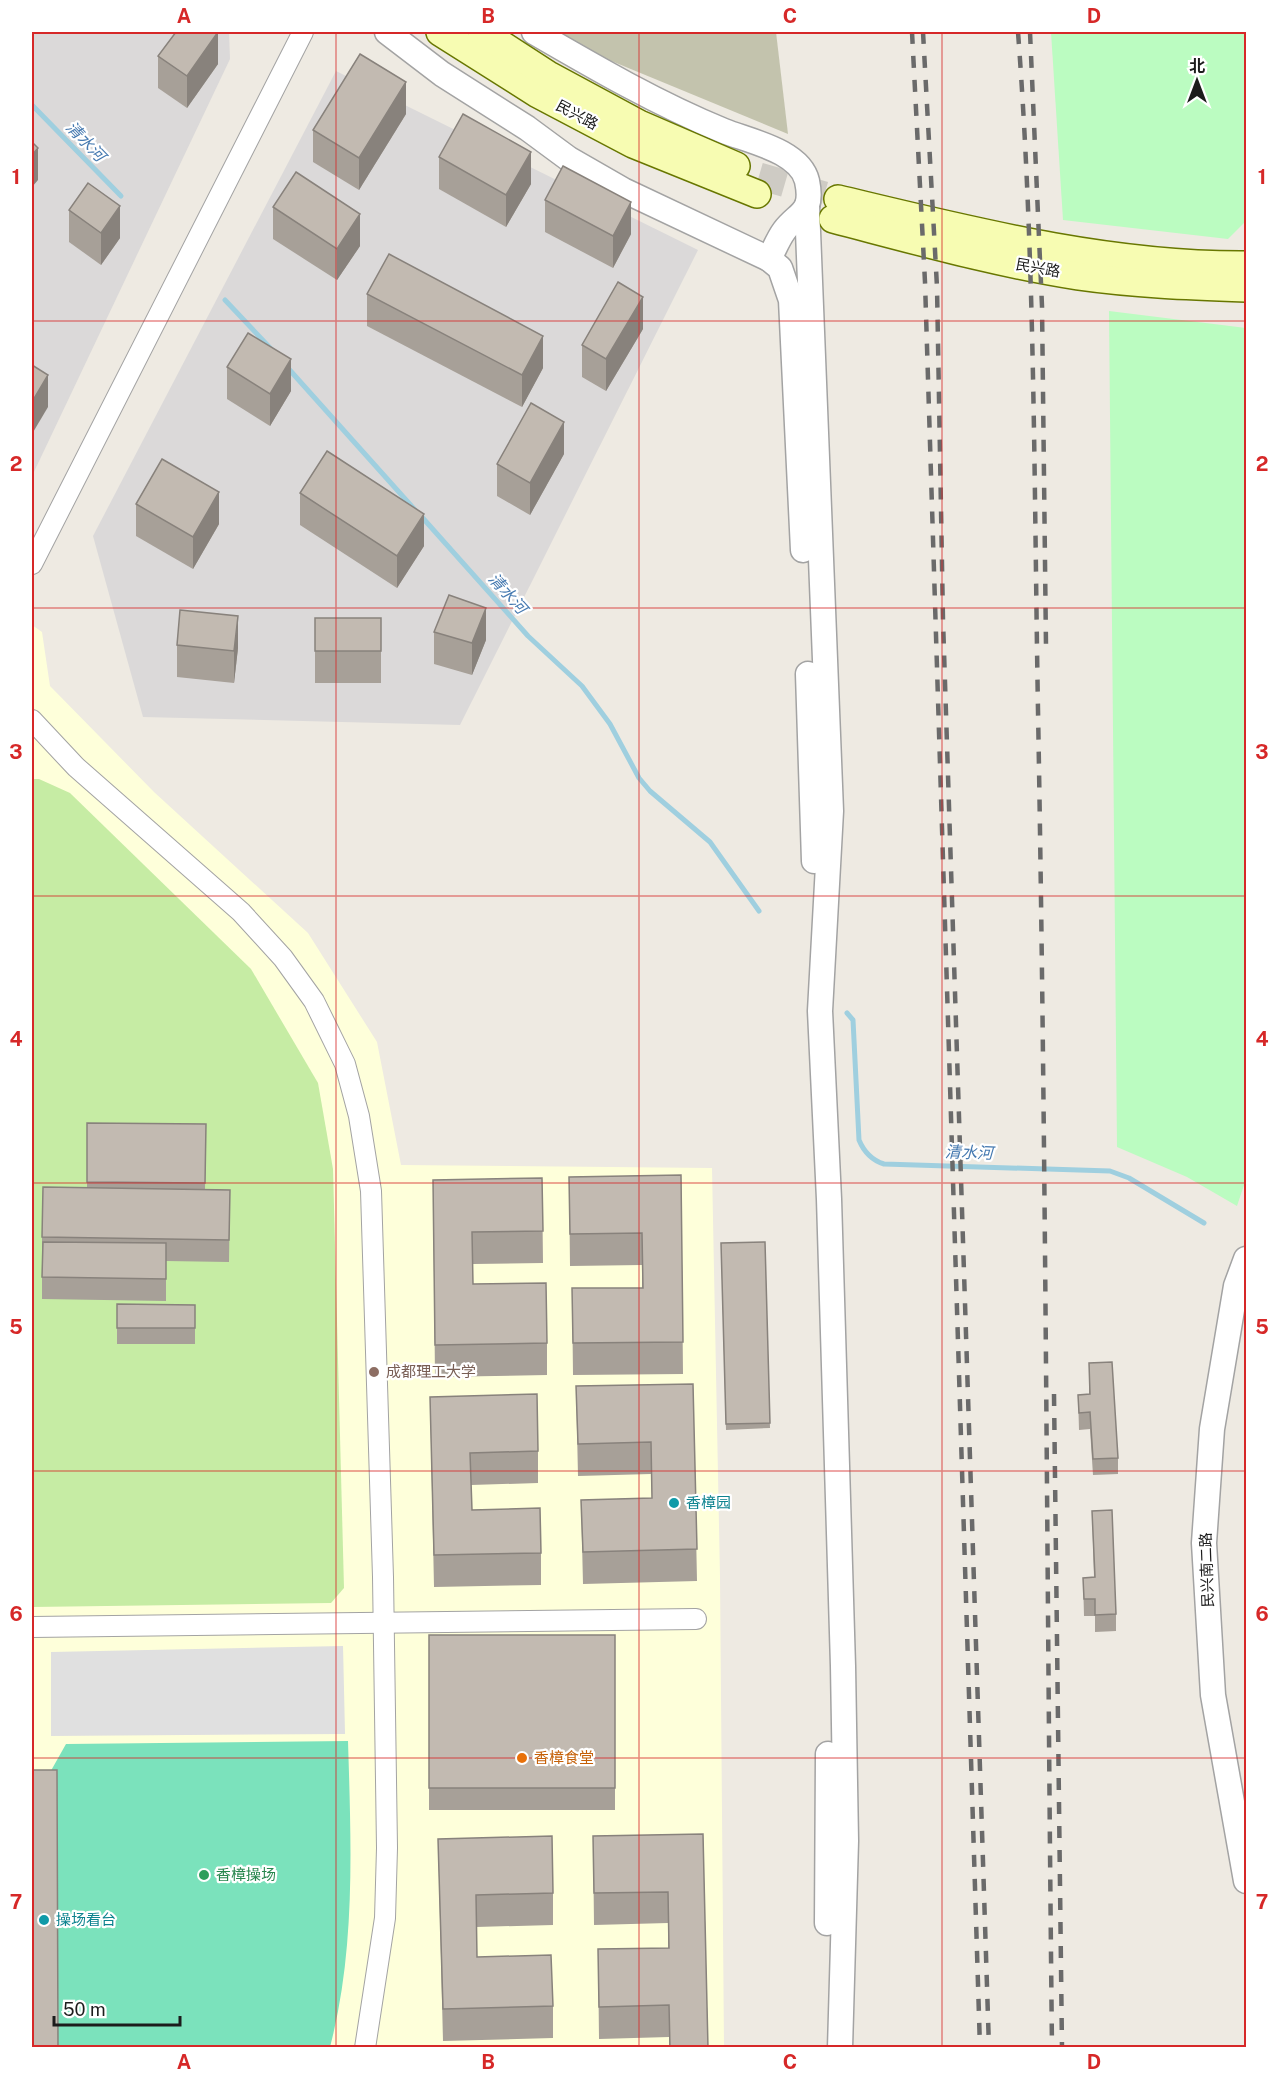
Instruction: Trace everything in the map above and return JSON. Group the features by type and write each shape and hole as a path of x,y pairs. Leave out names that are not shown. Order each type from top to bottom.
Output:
{"main road":[{"name":"民兴路","path":"440,32 538,94 633,144 758,185 550,76 482,32"},
{"name":"民兴路","path":"1246,265 1220,265 1088,253 836,209 989,259 1078,276 1165,286 1246,288"}],"street":[{"path":"32,564 303,32"},
{"path":"387,32 442,75 527,128 569,159 623,190 769,260 780,268 791,300 815,892 807,1010 821,1369 829,1839 824,2048"},
{"path":"534,32 612,78 698,120 789,157 802,170 807,181 831,811 819,1011 830,1234 843,1666 846,1841 840,2048"},
{"path":"769,260 785,230 798,219 807,206"},
{"path":"32,720 76,767 248,919 283,958 314,1001 345,1064 360,1116 370,1180 384,1624 387,1848 385,1918 365,2048"},
{"name":"民兴南二路","path":"1246,1259 1243,1291 1212,1428 1204,1544 1213,1695 1246,1881"},
{"path":"32,1626 696,1619"}],"shaded area":[{"path":"32,32 229,32 230,59 32,476"},
{"path":"558,32 776,32 788,134 592,53"},
{"path":"336,71 698,250 460,725 143,717 93,536"},
{"name":"成都理工大学","path":"32,625 42,632 50,686 154,792 308,933 377,1042 401,1165 712,1168 720,1577 724,2047 32,2047"},
{"path":"343,1646 345,1734 51,1736 51,1652"}],"green space":[{"path":"1051,32 1246,32 1246,221 1228,239 1063,220"},
{"path":"1109,311 1246,328 1246,1179 1237,1206 1187,1177 1117,1147"},
{"path":"32,779 39,779 70,793 251,969 318,1083 333,1169 344,1588 331,1603 32,1607"},
{"name":"香樟操场","path":"348,1741 350,1895 348,1934 338,2010 330,2047 58,2047 39,1792 66,1744"}],"building":[{"path":"176,32 218,32 187,76 158,56"},
{"path":"360,54 406,82 359,158 313,130"},
{"path":"463,114 531,152 506,195 439,157"},
{"path":"32,142 38,148 32,155"},
{"path":"563,166 631,202 613,236 545,200"},
{"path":"296,172 360,214 337,249 273,207"},
{"path":"88,183 120,206 101,233 69,210"},
{"path":"389,254 543,336 522,375 367,294"},
{"path":"618,282 643,297 606,359 582,345"},
{"path":"248,333 291,359 270,394 227,367"},
{"path":"32,365 48,375 32,402"},
{"path":"531,403 564,422 530,483 497,464"},
{"path":"327,451 424,514 397,556 300,493"},
{"path":"162,459 219,492 193,537 136,504"},
{"path":"449,595 486,608 472,643 434,632"},
{"path":"180,610 238,616 234,651 177,645"},
{"path":"315,618 381,618 381,651 315,651"},
{"path":"87,1123 206,1124 205,1183 87,1182"},
{"path":"681,1175 683,1342 573,1343 572,1288 643,1288 642,1233 570,1234 569,1177"},
{"path":"542,1178 543,1231 472,1232 473,1284 546,1283 547,1343 435,1345 433,1180"},
{"path":"43,1187 230,1190 229,1240 42,1237"},
{"path":"43,1242 166,1243 166,1279 42,1277"},
{"path":"765,1242 770,1423 726,1424 721,1243"},
{"path":"117,1304 195,1305 195,1328 117,1328"},
{"path":"1112,1362 1118,1458 1093,1459 1090,1412 1079,1413 1078,1395 1090,1394 1089,1363"},
{"path":"693,1384 697,1549 583,1552 581,1500 652,1498 651,1442 578,1444 576,1386"},
{"path":"537,1394 538,1451 470,1453 472,1510 540,1508 541,1553 434,1555 430,1397"},
{"path":"1112,1510 1116,1614 1095,1615 1095,1599 1084,1599 1083,1578 1095,1577 1092,1511"},
{"name":"香樟食堂","path":"429,1635 615,1635 615,1788 429,1788"},
{"name":"操场看台","path":"32,1770 57,1770 58,2048 32,2048"},
{"path":"703,1834 708,2048 670,2048 669,2005 599,2007 598,1949 669,1948 668,1892 594,1893 593,1836"},
{"path":"552,1836 553,1893 476,1895 477,1957 551,1955 553,2006 443,2009 438,1839"}],"waterway":[{"name":"清水河","path":"32,105 121,196"},
{"name":"清水河","path":"225,300 273,351"},
{"name":"清水河","path":"287,367 415,510"},
{"name":"清水河","path":"421,516 528,636 582,686 610,724 639,778 650,791 710,842 759,911"},
{"name":"清水河","path":"847,1013 853,1020 859,1140 866,1152 875,1160 884,1164 1110,1171 1129,1178 1204,1223"}],"tunnel":[{"path":"759,176 838,199"}],"railway":[{"path":"912,32 925,282 980,2048"},
{"path":"923,32 937,287 943,620 989,2048"},
{"path":"1018,32 1028,201 1034,455 1043,1044 1052,2048"},
{"path":"1030,32 1042,306 1046,647"},
{"path":"1054,1394 1062,2048"}],"place":[{"name":"成都理工大学","path":"374,1372"},
{"name":"香樟园","path":"674,1503"},
{"name":"香樟食堂","path":"522,1758"},
{"name":"香樟操场","path":"204,1875"},
{"name":"操场看台","path":"44,1920"}]}
